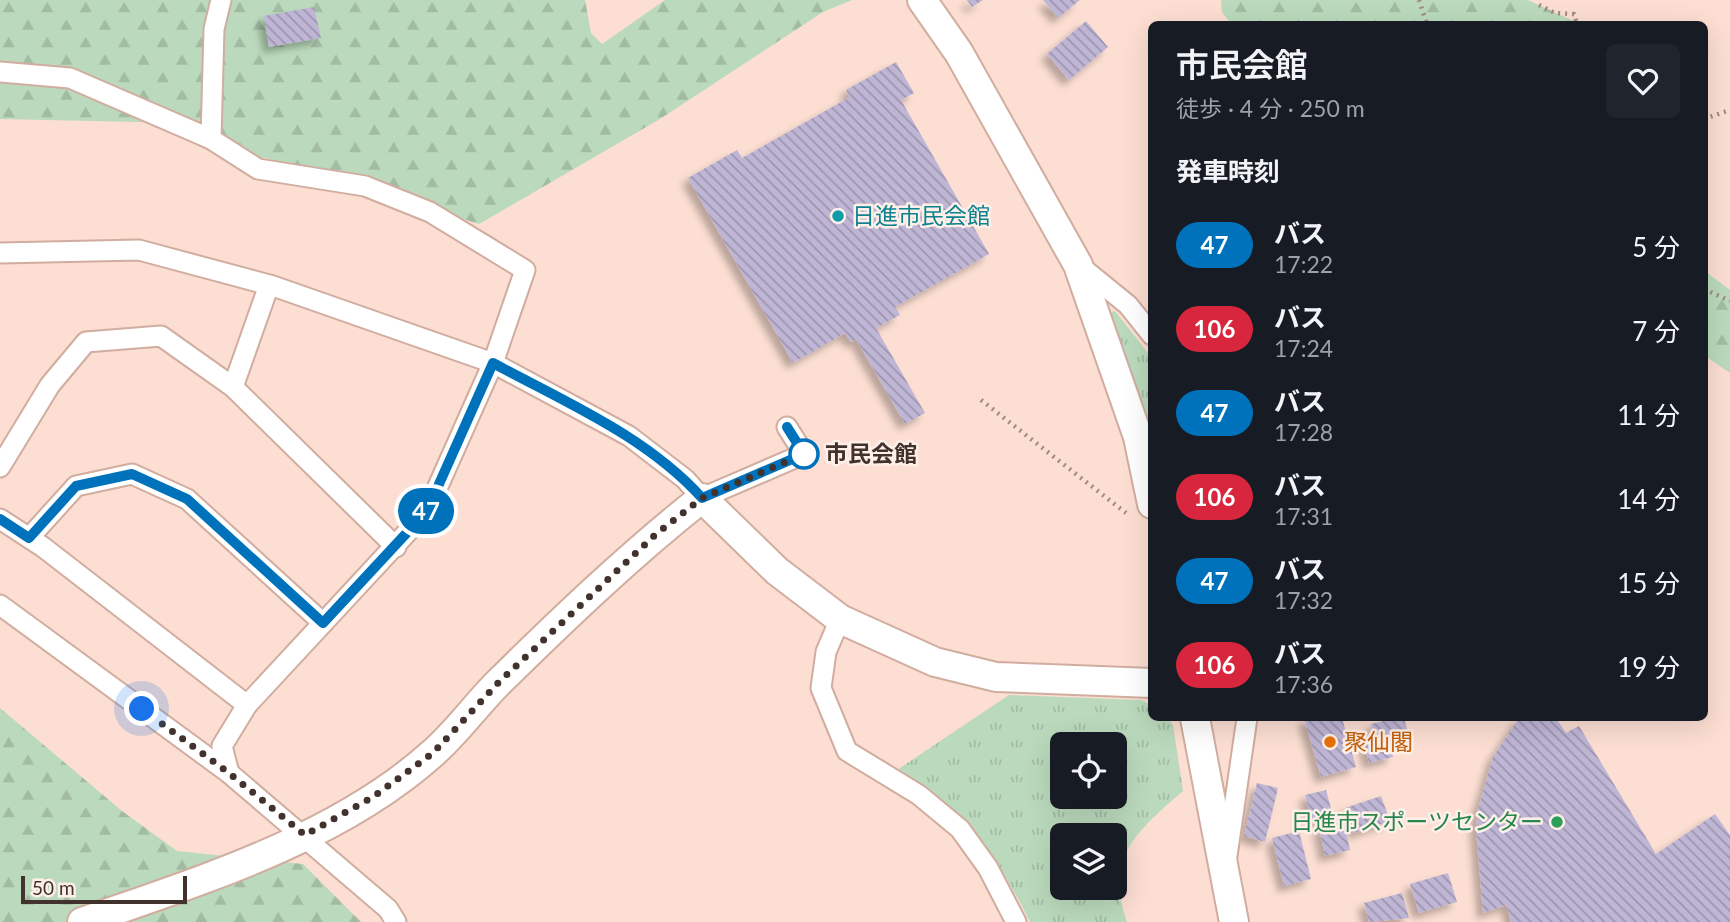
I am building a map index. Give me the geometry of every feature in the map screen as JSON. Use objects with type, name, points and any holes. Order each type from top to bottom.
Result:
[{"type":"street","points":[[211,139],[214,29],[222,0]]},
{"type":"street","points":[[922,0],[959,52],[1078,265],[1138,437],[1139,508]]},
{"type":"street","points":[[0,72],[70,78],[211,139],[258,169],[365,186],[430,212],[524,270],[493,363],[427,511],[247,705],[222,746],[229,773]]},
{"type":"street","points":[[0,253],[139,250],[269,285],[493,363],[629,436],[685,480],[777,571],[840,619],[935,662],[996,677],[1148,683]]},
{"type":"street","points":[[1078,265],[1128,306],[1148,330]]},
{"type":"street","points":[[233,387],[269,285]]},
{"type":"street","points":[[0,467],[50,385],[86,342],[161,336],[233,387],[396,547]]},
{"type":"street","points":[[82,922],[196,883],[305,835],[373,797],[433,753],[498,683],[655,535],[702,498],[804,454],[787,427]]},
{"type":"street","points":[[29,538],[76,486],[132,474],[187,499],[323,623]]},
{"type":"street","points":[[0,519],[29,538],[247,705]]},
{"type":"street","points":[[0,605],[229,773],[305,835],[388,909],[396,922]]},
{"type":"street","points":[[840,619],[826,652],[821,688],[846,751],[919,795],[960,830],[988,868],[1016,922]]},
{"type":"street","points":[[1196,721],[1234,922]]},
{"type":"street","points":[[1225,874],[1247,721]]},
{"type":"path","points":[[1419,0],[1426,21]]},
{"type":"path","points":[[1539,5],[1555,13],[1574,14],[1576,21]]},
{"type":"path","points":[[1708,118],[1730,110]]},
{"type":"path","points":[[1708,291],[1730,301]]},
{"type":"path","points":[[981,400],[1139,508]]},
{"type":"green space","points":[[0,0],[585,0],[591,33],[602,44],[665,0],[852,0],[823,12],[660,119],[479,224],[266,158],[202,148],[185,123],[0,119]]},
{"type":"green space","points":[[1221,0],[1528,0],[1574,21],[1229,21],[1222,12]]},
{"type":"green space","points":[[1708,273],[1730,290],[1730,373],[1708,358]]},
{"type":"green space","points":[[1115,311],[1148,353],[1148,422],[1105,314]]},
{"type":"green space","points":[[1009,695],[1141,700],[1148,704],[1148,721],[1170,721],[1173,725],[1183,791],[1142,829],[1127,850],[1127,823],[1050,823],[1050,900],[1121,900],[1127,922],[1030,922],[991,854],[976,834],[940,799],[897,770]]},
{"type":"green space","points":[[0,708],[122,811],[177,851],[303,864],[361,922],[0,922]]},
{"type":"building","points":[[967,0],[983,0],[972,7]]},
{"type":"building","points":[[1043,0],[1080,0],[1058,18]]},
{"type":"building","points":[[314,7],[321,38],[269,47],[264,16]]},
{"type":"building","points":[[1086,21],[1108,47],[1069,80],[1047,54]]},
{"type":"building","name":"日進市民会館","points":[[896,62],[914,93],[901,100],[989,254],[895,307],[900,315],[876,328],[925,413],[905,424],[856,339],[851,342],[845,333],[793,363],[688,178],[737,150],[742,158],[850,97],[846,90]]},
{"type":"building","name":"聚仙閣","points":[[1305,721],[1343,721],[1356,767],[1321,777]]},
{"type":"building","points":[[1405,721],[1410,739],[1390,744],[1393,757],[1369,763],[1364,744],[1376,741],[1371,724]]},
{"type":"building","name":"日進市スポーツセンター","points":[[1517,721],[1558,721],[1566,733],[1579,726],[1656,854],[1715,814],[1730,835],[1730,922],[1511,922],[1507,905],[1483,913],[1476,829],[1478,809],[1493,757]]},
{"type":"building","points":[[1257,783],[1278,788],[1265,842],[1244,836]]},
{"type":"building","points":[[1326,790],[1333,816],[1312,821],[1305,795]]},
{"type":"building","points":[[1381,796],[1390,821],[1354,833],[1345,808]]},
{"type":"building","points":[[1344,822],[1350,850],[1325,856],[1319,827]]},
{"type":"building","points":[[1299,831],[1311,879],[1284,886],[1272,838]]},
{"type":"building","points":[[1448,873],[1457,902],[1419,913],[1410,884]]},
{"type":"building","points":[[1402,893],[1409,918],[1369,922],[1364,903]]},
{"type":"bus line","name":"47","points":[[0,519],[29,538],[76,486],[132,474],[187,499],[323,623],[427,511],[493,363],[629,436],[685,480],[702,498],[804,454],[787,427]]},
{"type":"place","name":"日進市民会館","points":[[838,216]]},
{"type":"place","name":"市民会館","points":[[804,454]]},
{"type":"place","name":"聚仙閣","points":[[1330,742]]},
{"type":"place","name":"日進市スポーツセンター","points":[[1557,822]]},
{"type":"route","points":[[142,709],[229,773],[305,835],[373,797],[433,753],[498,683],[655,535],[702,498],[804,454]]}]
